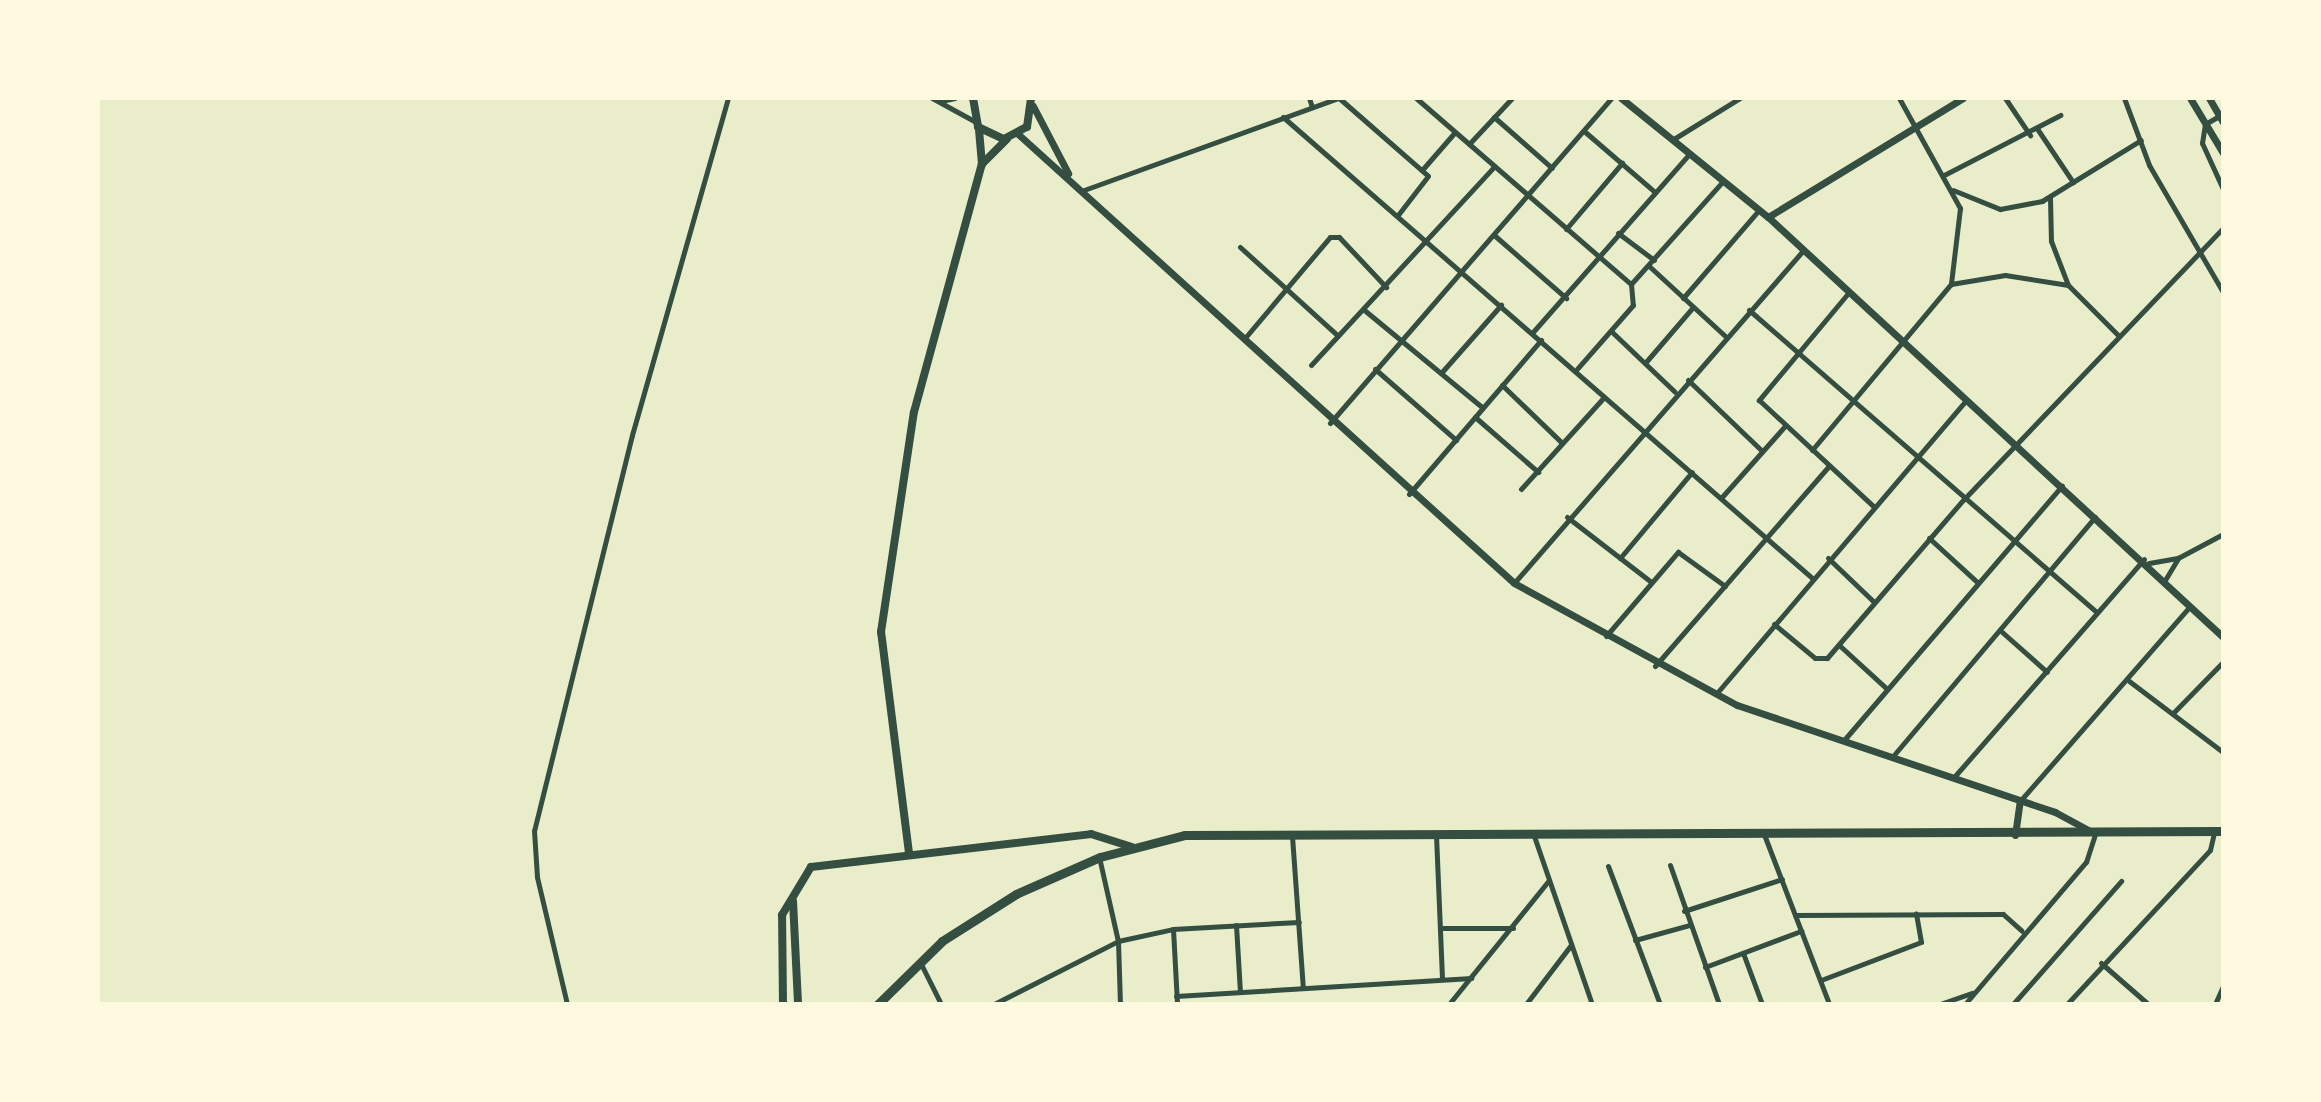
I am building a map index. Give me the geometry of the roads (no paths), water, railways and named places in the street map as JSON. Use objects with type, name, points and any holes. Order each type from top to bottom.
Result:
[{"type":"main road","points":[[909,853],[881,632],[914,412],[982,164],[973,98]]},
{"type":"main road","points":[[982,164],[1008,139],[1018,134],[1032,102]]},
{"type":"main road","points":[[977,125],[1008,139]]},
{"type":"main road","points":[[878,1004],[919,961],[1016,894],[1099,857],[1132,847],[1215,832],[1292,836],[1765,837],[2218,832]]},
{"type":"main road","points":[[783,1004],[781,919],[804,875],[819,864],[1091,834],[1132,847]]},
{"type":"main road","points":[[793,901],[798,1004]]},
{"type":"street","points":[[567,1004],[537,877],[534,831],[632,435],[728,98]]},
{"type":"street","points":[[932,98],[977,125]]},
{"type":"street","points":[[941,101],[955,98]]},
{"type":"street","points":[[1309,98],[1312,107]]},
{"type":"street","points":[[1084,190],[1338,98],[1422,170],[1427,181],[1398,215]]},
{"type":"street","points":[[1416,98],[1527,197],[1601,254],[1631,284],[1636,299],[1577,369]]},
{"type":"street","points":[[1469,144],[1512,98]]},
{"type":"street","points":[[1330,423],[1612,98]]},
{"type":"street","points":[[1621,98],[1768,217],[2146,561],[2189,607],[2223,637]]},
{"type":"street","points":[[1672,140],[1739,98]]},
{"type":"street","points":[[1812,450],[1951,284],[1961,217],[1953,190],[1899,98]]},
{"type":"street","points":[[1768,217],[1963,98]]},
{"type":"street","points":[[2005,98],[2030,135]]},
{"type":"street","points":[[2124,98],[2141,140],[2197,249],[2223,292]]},
{"type":"street","points":[[2190,98],[2223,153]]},
{"type":"street","points":[[2205,124],[2222,118],[2209,98]]},
{"type":"street","points":[[1032,102],[1069,175]]},
{"type":"street","points":[[1944,175],[2030,135],[2060,115]]},
{"type":"street","points":[[1283,117],[1577,369],[1604,397],[1812,578]]},
{"type":"street","points":[[1494,117],[1552,168]]},
{"type":"street","points":[[2205,124],[2204,152],[2223,189]]},
{"type":"street","points":[[2038,130],[2073,182]]},
{"type":"street","points":[[1584,131],[1655,192]]},
{"type":"street","points":[[1422,170],[1455,132]]},
{"type":"street","points":[[1018,134],[1069,175],[1330,423],[1514,583],[1655,666],[1715,696],[1954,777],[2020,801],[2095,834],[2086,862],[2022,931],[1965,1004]]},
{"type":"street","points":[[1953,190],[2000,209],[2050,198],[2141,140]]},
{"type":"street","points":[[1532,333],[1566,298],[1618,233],[1689,154]]},
{"type":"street","points":[[1566,229],[1622,163]]},
{"type":"street","points":[[1311,365],[1429,243],[1494,167]]},
{"type":"street","points":[[1631,284],[1723,181]]},
{"type":"street","points":[[2050,198],[2051,241],[2068,285],[2119,336]]},
{"type":"street","points":[[1683,298],[1759,210]]},
{"type":"street","points":[[1774,624],[1824,660],[1964,499],[2019,444],[2197,249],[2223,228]]},
{"type":"street","points":[[1618,233],[1725,336]]},
{"type":"street","points":[[1494,235],[1566,298]]},
{"type":"street","points":[[1244,340],[1333,236],[1386,287]]},
{"type":"street","points":[[1240,247],[1338,336]]},
{"type":"street","points":[[1514,583],[1643,428],[1803,250]]},
{"type":"street","points":[[1951,284],[2005,275],[2068,285]]},
{"type":"street","points":[[1850,291],[1759,400],[1873,506]]},
{"type":"street","points":[[1441,373],[1501,305]]},
{"type":"street","points":[[1645,363],[1693,307]]},
{"type":"street","points":[[1363,309],[1482,407]]},
{"type":"street","points":[[1749,310],[1915,458],[2097,612]]},
{"type":"street","points":[[1611,331],[1675,392]]},
{"type":"street","points":[[1409,494],[1541,340]]},
{"type":"street","points":[[1375,369],[1456,440]]},
{"type":"street","points":[[1688,380],[1762,451]]},
{"type":"street","points":[[1502,385],[1562,443]]},
{"type":"street","points":[[1521,489],[1604,397]]},
{"type":"street","points":[[1715,696],[1828,558],[1967,399]]},
{"type":"street","points":[[1475,417],[1538,472]]},
{"type":"street","points":[[1721,498],[1785,426]]},
{"type":"street","points":[[1655,666],[1829,466]]},
{"type":"street","points":[[1620,558],[1692,472]]},
{"type":"street","points":[[1844,740],[2062,486]]},
{"type":"street","points":[[1567,517],[1651,582]]},
{"type":"street","points":[[1893,756],[2002,632],[2095,517]]},
{"type":"street","points":[[1954,777],[2097,612],[2146,561],[2178,558],[2223,534]]},
{"type":"street","points":[[1929,538],[1977,582]]},
{"type":"street","points":[[1605,637],[1681,551],[1725,586]]},
{"type":"street","points":[[1828,558],[1874,602]]},
{"type":"street","points":[[2165,580],[2178,558]]},
{"type":"street","points":[[2015,835],[2020,801],[2129,681],[2189,607]]},
{"type":"street","points":[[2002,632],[2047,672]]},
{"type":"street","points":[[1839,645],[1887,689]]},
{"type":"street","points":[[2173,713],[2223,662]]},
{"type":"street","points":[[2129,681],[2223,752]]},
{"type":"street","points":[[2067,1004],[2101,963],[2210,850],[2218,832]]},
{"type":"street","points":[[1436,835],[1442,979]]},
{"type":"street","points":[[1292,836],[1303,988]]},
{"type":"street","points":[[1534,836],[1592,1004]]},
{"type":"street","points":[[1765,837],[1829,1004]]},
{"type":"street","points":[[1099,857],[1118,941],[1118,1003]]},
{"type":"street","points":[[1670,865],[1719,1004]]},
{"type":"street","points":[[1608,866],[1660,1004]]},
{"type":"street","points":[[1684,911],[1782,879]]},
{"type":"street","points":[[1449,1004],[1549,880]]},
{"type":"street","points":[[2013,1004],[2121,881]]},
{"type":"street","points":[[1821,980],[1921,942],[1916,913]]},
{"type":"street","points":[[1795,915],[2003,914],[2022,931]]},
{"type":"street","points":[[994,1004],[1118,941],[1173,929],[1299,922]]},
{"type":"street","points":[[1236,925],[1240,992]]},
{"type":"street","points":[[1635,940],[1690,925]]},
{"type":"street","points":[[1440,928],[1513,928]]},
{"type":"street","points":[[1173,929],[1177,1004]]},
{"type":"street","points":[[1705,967],[1801,931]]},
{"type":"street","points":[[1525,1004],[1571,944]]},
{"type":"street","points":[[1743,953],[1762,1004]]},
{"type":"street","points":[[919,961],[941,1004]]},
{"type":"street","points":[[2101,963],[2148,1004]]},
{"type":"street","points":[[1176,996],[1471,978]]},
{"type":"street","points":[[2215,1004],[2223,986]]},
{"type":"street","points":[[1940,1004],[1973,992]]}]
